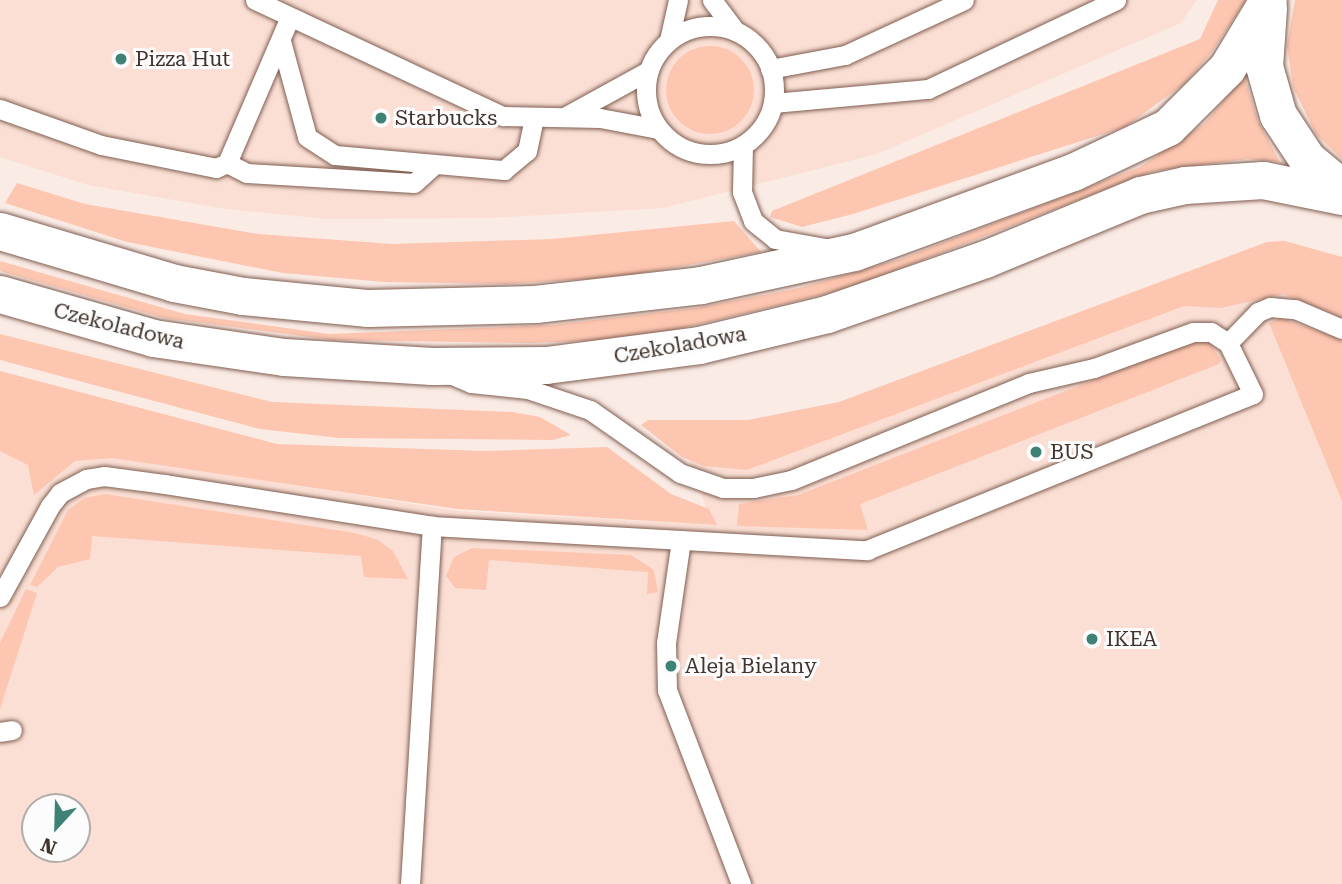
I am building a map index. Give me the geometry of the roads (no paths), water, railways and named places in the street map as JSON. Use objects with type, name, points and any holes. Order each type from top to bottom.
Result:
[{"type":"street","points":[[1269,0],[1264,66],[1278,116],[1307,159],[1342,188]]},
{"type":"street","points":[[0,232],[174,283],[243,296],[369,308],[534,304],[643,294],[803,266],[854,252],[1073,172],[1168,127],[1227,68],[1269,0]]},
{"type":"street","name":"Czekoladowa","points":[[0,294],[153,338],[198,346],[296,358],[432,366],[546,365],[699,345],[893,293],[1140,195],[1185,185],[1263,180],[1342,196]]},
{"type":"lane","points":[[255,0],[479,107],[534,119],[566,116],[635,121],[658,129],[672,142],[707,154],[743,145],[757,134],[773,103],[770,69],[750,40],[736,31],[712,0]]},
{"type":"lane","points":[[566,116],[648,71],[669,40],[678,0]]},
{"type":"lane","points":[[770,69],[845,55],[964,0]]},
{"type":"lane","points":[[773,103],[928,89],[1116,0]]},
{"type":"lane","points":[[0,109],[101,145],[216,168],[227,163],[290,17]]},
{"type":"lane","points":[[669,40],[695,28],[736,31]]},
{"type":"lane","points":[[281,41],[302,125],[313,145],[335,155],[504,170],[513,166],[527,151],[534,119]]},
{"type":"lane","points":[[648,71],[646,101],[658,129]]},
{"type":"lane","points":[[743,145],[742,192],[746,208],[763,232],[790,243],[854,252]]},
{"type":"lane","points":[[227,163],[247,173],[414,183],[435,164]]},
{"type":"lane","points":[[1228,342],[1258,312],[1270,307],[1295,309],[1342,329]]},
{"type":"lane","points":[[0,597],[50,506],[60,493],[86,479],[141,481],[432,526],[867,550],[1253,394],[1228,342],[1211,332],[1193,332],[1094,368],[1029,383],[791,480],[754,488],[723,488],[680,472],[625,431],[579,406],[528,389],[471,383],[432,366]]},
{"type":"lane","points":[[410,884],[432,526]]},
{"type":"lane","points":[[681,540],[666,643],[667,690],[741,884]]},
{"type":"place","name":"Pizza Hut","points":[[121,59]]},
{"type":"place","name":"Starbucks","points":[[381,118]]},
{"type":"place","name":"BUS","points":[[1036,452]]},
{"type":"place","name":"IKEA","points":[[1092,639]]},
{"type":"place","name":"Aleja Bielany","points":[[671,666]]}]
